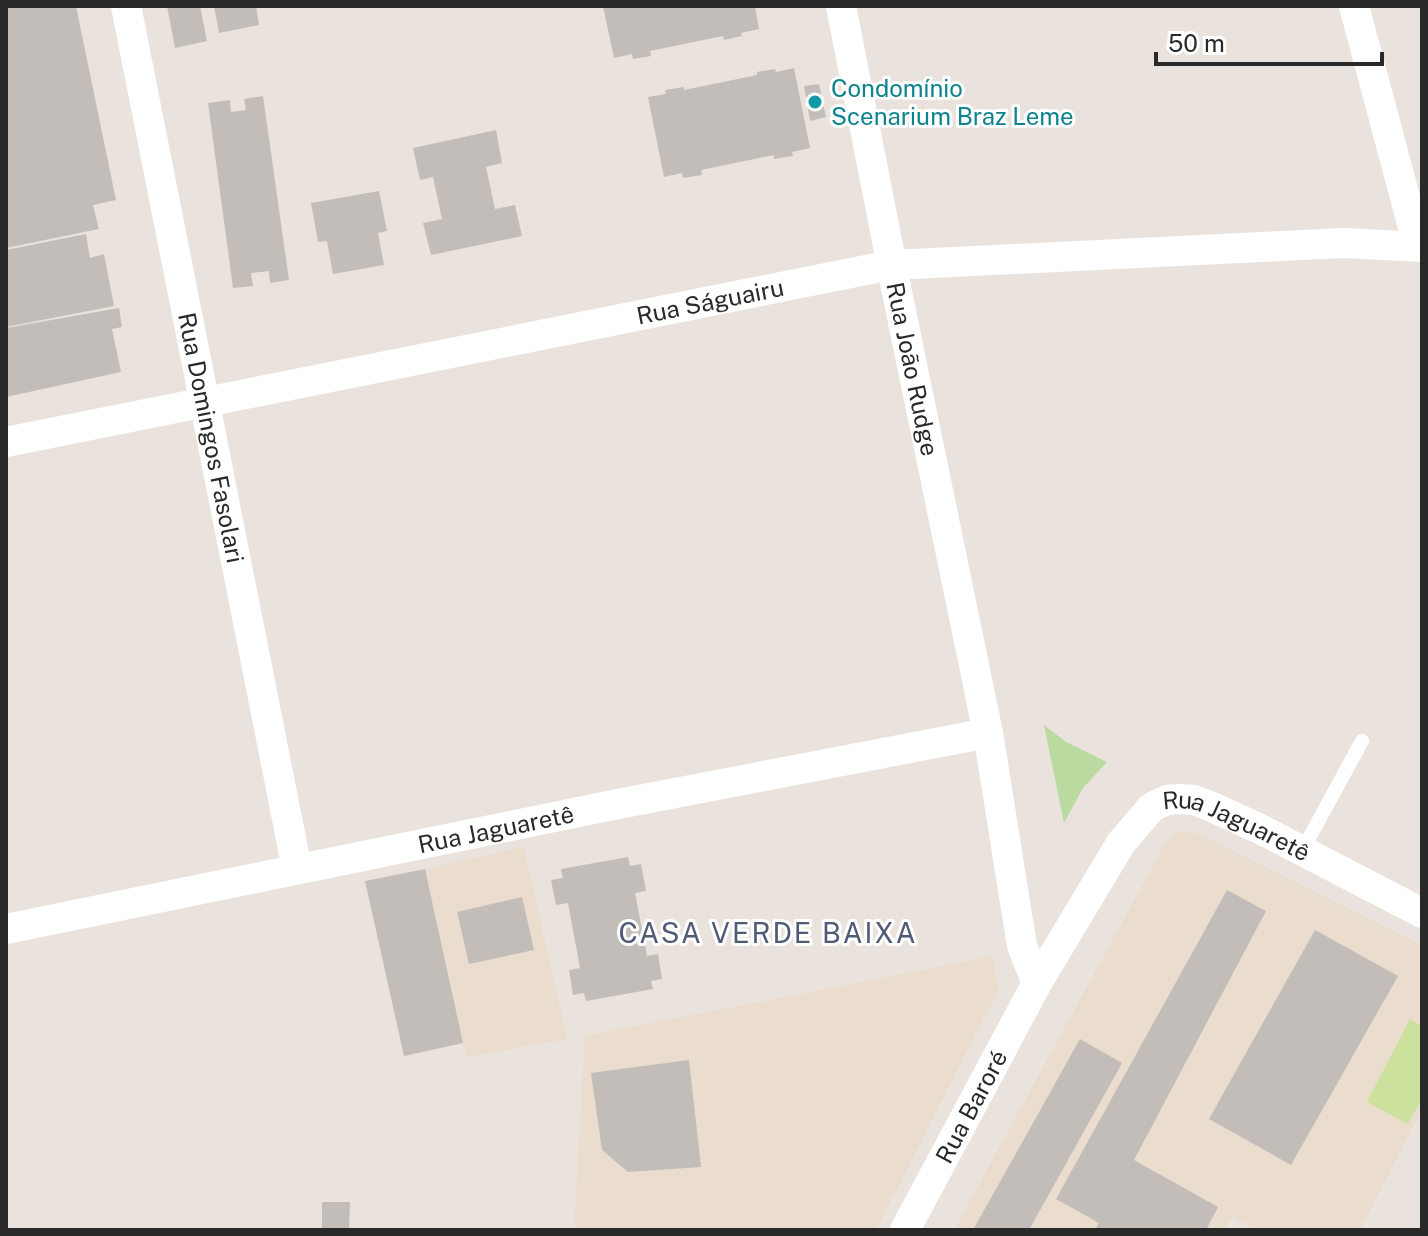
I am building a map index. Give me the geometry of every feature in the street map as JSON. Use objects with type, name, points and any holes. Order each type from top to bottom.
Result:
[{"type":"street","name":"Rua Domingos Fasolari","points":[[126,6],[297,869]]},
{"type":"street","name":"Rua João Rudge","points":[[841,6],[988,733],[1022,946],[1037,983]]},
{"type":"street","points":[[1354,6],[1420,247]]},
{"type":"street","name":"Rua Ságuairu","points":[[6,442],[891,265],[1344,243],[1420,247]]},
{"type":"street","name":"Rua Jaguaretê","points":[[6,929],[988,733]]},
{"type":"street","name":"Rua Jaguaretê","points":[[1037,983],[1121,843],[1152,807],[1167,800],[1194,800],[1260,829],[1422,913]]},
{"type":"street","name":"Rua Baroré","points":[[905,1230],[1037,983]]},
{"type":"lane","points":[[1302,851],[1362,741]]},
{"type":"shaded area","points":[[1179,832],[1197,833],[1422,945],[1422,1109],[1360,1230],[1257,1230],[1232,1217],[1224,1230],[954,1230],[1166,842]]},
{"type":"shaded area","points":[[524,847],[567,1039],[466,1057],[425,869]]},
{"type":"shaded area","points":[[993,956],[998,991],[876,1230],[574,1230],[585,1036]]},
{"type":"green space","points":[[1044,725],[1066,742],[1107,762],[1083,788],[1064,823]]},
{"type":"green space","points":[[1410,1019],[1422,1026],[1422,1098],[1408,1124],[1367,1102]]},
{"type":"building","points":[[6,6],[76,6],[116,200],[93,205],[99,229],[6,248]]},
{"type":"building","points":[[167,6],[200,6],[207,41],[175,48]]},
{"type":"building","points":[[214,6],[256,6],[259,25],[219,33]]},
{"type":"building","points":[[603,6],[755,6],[759,29],[724,40],[723,36],[650,51],[651,56],[633,59],[632,54],[614,58]]},
{"type":"building","points":[[794,68],[810,148],[792,152],[793,156],[774,159],[774,155],[701,170],[702,175],[683,178],[682,173],[664,177],[648,97],[666,94],[665,90],[684,87],[684,90],[757,75],[757,72]]},
{"type":"building","name":"Condomínio Scenarium Braz Leme","points":[[819,84],[826,117],[810,121],[804,86]]},
{"type":"building","points":[[263,96],[289,280],[270,283],[269,271],[251,273],[253,286],[233,288],[208,103],[230,100],[231,112],[246,110],[244,99]]},
{"type":"building","points":[[496,130],[502,163],[486,167],[495,209],[515,205],[522,236],[431,255],[423,223],[442,219],[433,177],[420,180],[413,148]]},
{"type":"building","points":[[379,191],[387,231],[378,233],[384,265],[333,274],[327,241],[318,242],[311,203]]},
{"type":"building","points":[[86,234],[90,258],[104,254],[114,306],[6,327],[6,250]]},
{"type":"building","points":[[119,308],[122,327],[112,329],[121,372],[6,397],[6,328]]},
{"type":"building","points":[[628,857],[630,866],[641,864],[646,891],[635,893],[647,956],[658,954],[662,979],[651,981],[653,989],[586,1001],[584,993],[573,995],[569,970],[580,968],[568,903],[556,905],[551,880],[563,878],[561,869]]},
{"type":"building","points":[[425,869],[463,1043],[404,1056],[365,881]]},
{"type":"building","points":[[1227,890],[1266,911],[1134,1160],[1218,1207],[1206,1230],[1095,1230],[1099,1223],[1056,1199]]},
{"type":"building","points":[[522,897],[534,950],[469,964],[457,912]]},
{"type":"building","points":[[1315,930],[1398,976],[1291,1165],[1209,1119]]},
{"type":"building","points":[[1080,1039],[1122,1063],[1029,1230],[973,1230]]},
{"type":"building","points":[[689,1060],[701,1167],[628,1172],[602,1150],[591,1073]]},
{"type":"building","points":[[322,1202],[350,1202],[349,1230],[322,1230]]},
{"type":"place","name":"Condomínio Scenarium Braz Leme","points":[[815,102]]},
{"type":"district","name":"CASA VERDE BAIXA","points":[[768,932]]}]
